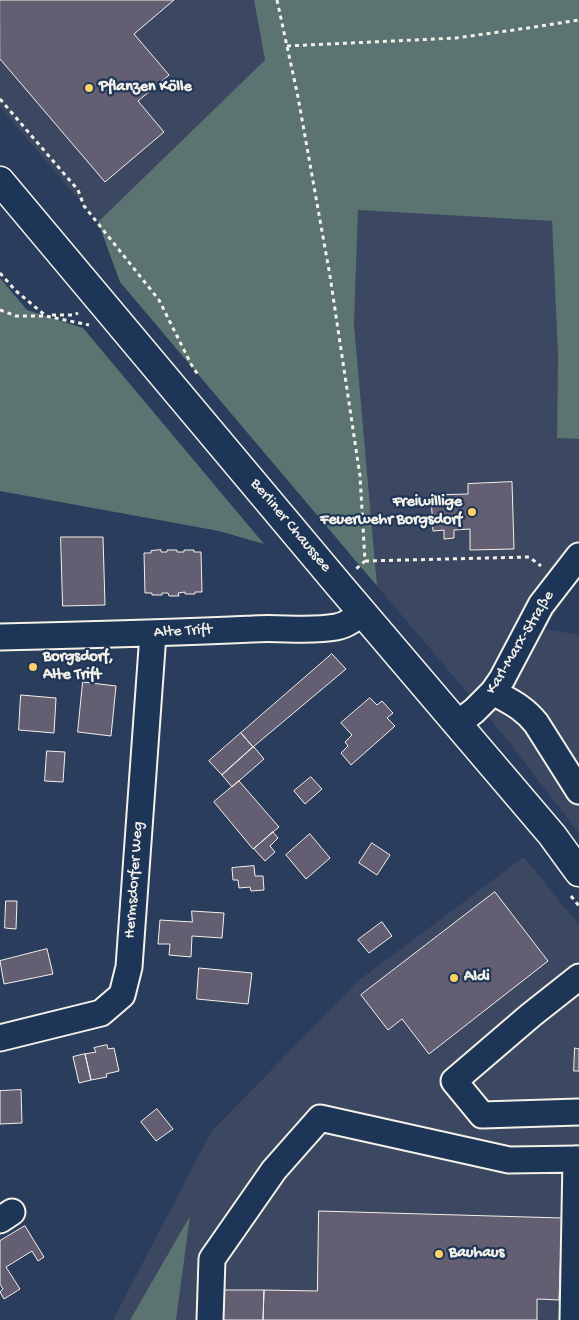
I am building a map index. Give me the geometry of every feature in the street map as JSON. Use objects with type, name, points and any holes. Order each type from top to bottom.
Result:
[{"type":"main road","name":"Berliner Chaussee","points":[[0,181],[552,835],[579,872]]},
{"type":"street","name":"Karl-Marx-Straße","points":[[457,724],[474,711],[493,692],[502,679],[541,605],[577,559]]},
{"type":"street","name":"Alte Trift","points":[[0,637],[153,634],[264,628],[328,628],[347,624],[362,612]]},
{"type":"street","name":"Hermsdorfer Weg","points":[[0,1038],[101,1013],[122,995],[129,967],[153,634]]},
{"type":"street","points":[[493,692],[529,714],[579,791]]},
{"type":"street","points":[[579,977],[531,1015],[454,1082],[482,1115],[579,1112]]},
{"type":"street","points":[[210,1320],[212,1259],[274,1170],[320,1118],[509,1160],[578,1159],[573,1320]]},
{"type":"path","points":[[277,0],[300,106],[332,286],[360,476],[365,561]]},
{"type":"path","points":[[287,46],[456,38],[579,20]]},
{"type":"path","points":[[0,99],[78,190],[84,206],[159,300],[201,380]]},
{"type":"path","points":[[0,310],[16,316],[74,315],[101,301]]},
{"type":"path","points":[[354,571],[365,561],[529,557],[559,581]]},
{"type":"shaded area","points":[[0,0],[254,0],[265,60],[98,222],[0,107]]},
{"type":"shaded area","points":[[358,209],[552,221],[558,356],[557,438],[579,439],[579,577],[545,629],[579,635],[579,833],[505,737],[377,586],[354,324]]},
{"type":"shaded area","points":[[524,857],[579,925],[579,1320],[113,1320],[211,1132],[358,981]]},
{"type":"green space","points":[[254,0],[579,0],[579,439],[557,438],[558,356],[552,221],[358,210],[354,324],[377,586],[120,282],[98,222],[265,60]]},
{"type":"green space","points":[[0,278],[27,310],[83,328],[264,544],[219,531],[0,491]]},
{"type":"green space","points":[[190,1216],[176,1320],[130,1320]]},
{"type":"building","name":"Pflanzen Kölle","points":[[0,0],[174,0],[134,34],[169,75],[138,101],[164,132],[105,182],[0,59]]},
{"type":"building","name":"Freiwillige Feuerwehr Borgsdorf","points":[[512,482],[514,549],[470,550],[470,529],[454,530],[454,538],[444,539],[444,530],[433,531],[431,495],[468,494],[468,484]]},
{"type":"building","points":[[61,537],[103,537],[105,605],[63,606]]},
{"type":"building","points":[[161,550],[161,552],[167,552],[167,550],[184,552],[184,550],[194,550],[194,552],[201,552],[202,592],[195,592],[195,594],[178,593],[179,596],[169,596],[168,593],[152,595],[152,593],[145,593],[144,553]]},
{"type":"building","points":[[332,654],[346,669],[253,747],[241,733]]},
{"type":"building","points":[[83,682],[116,686],[111,736],[78,732]]},
{"type":"building","points":[[21,695],[56,698],[54,733],[19,730]]},
{"type":"building","points":[[370,698],[377,705],[382,701],[393,713],[387,718],[395,726],[351,765],[341,753],[348,746],[345,742],[352,735],[341,723]]},
{"type":"building","points":[[241,733],[253,747],[222,775],[209,761]]},
{"type":"building","points":[[253,747],[264,759],[232,787],[222,775]]},
{"type":"building","points":[[47,751],[65,752],[63,782],[45,781]]},
{"type":"building","points":[[311,777],[322,789],[305,804],[294,791]]},
{"type":"building","points":[[239,781],[279,827],[253,849],[214,802]]},
{"type":"building","points":[[273,832],[278,838],[270,846],[275,852],[265,861],[254,849]]},
{"type":"building","points":[[310,834],[330,858],[306,879],[286,855]]},
{"type":"building","points":[[372,843],[390,855],[377,875],[359,863]]},
{"type":"building","points":[[254,866],[255,876],[263,876],[264,890],[251,891],[250,887],[239,888],[238,880],[233,880],[232,868]]},
{"type":"building","name":"Aldi","points":[[495,892],[548,961],[429,1054],[402,1019],[388,1030],[361,995]]},
{"type":"building","points":[[6,901],[17,901],[16,929],[5,928]]},
{"type":"building","points":[[192,911],[224,913],[222,938],[192,936],[191,957],[169,955],[170,944],[158,944],[160,920],[192,922]]},
{"type":"building","points":[[382,922],[392,936],[369,953],[358,940]]},
{"type":"building","points":[[47,949],[53,974],[4,984],[0,961]]},
{"type":"building","points":[[199,968],[252,973],[248,1004],[197,999]]},
{"type":"building","points":[[107,1045],[108,1049],[114,1048],[119,1071],[106,1074],[107,1077],[91,1080],[85,1054],[96,1052],[94,1048]]},
{"type":"building","points":[[575,1048],[579,1049],[579,1071],[574,1071]]},
{"type":"building","points":[[85,1054],[91,1080],[79,1083],[73,1057]]},
{"type":"building","points":[[21,1090],[22,1123],[0,1124],[0,1091]]},
{"type":"building","points":[[157,1109],[173,1129],[156,1141],[141,1122]]},
{"type":"building","name":"Bauhaus","points":[[319,1211],[562,1218],[559,1300],[537,1299],[537,1320],[263,1320],[264,1290],[317,1291]]},
{"type":"building","points":[[25,1226],[44,1257],[38,1261],[32,1251],[6,1267],[20,1289],[4,1299],[0,1292],[3,1289],[0,1284],[0,1241]]},
{"type":"building","points":[[221,1290],[264,1290],[263,1320],[220,1320]]},
{"type":"place","name":"Pflanzen Kölle","points":[[89,88]]},
{"type":"place","name":"Freiwillige Feuerwehr Borgsdorf","points":[[472,512]]},
{"type":"place","name":"Borgsdorf, Alte Trift","points":[[33,667]]},
{"type":"place","name":"Aldi","points":[[454,978]]},
{"type":"place","name":"Bauhaus","points":[[439,1254]]}]
